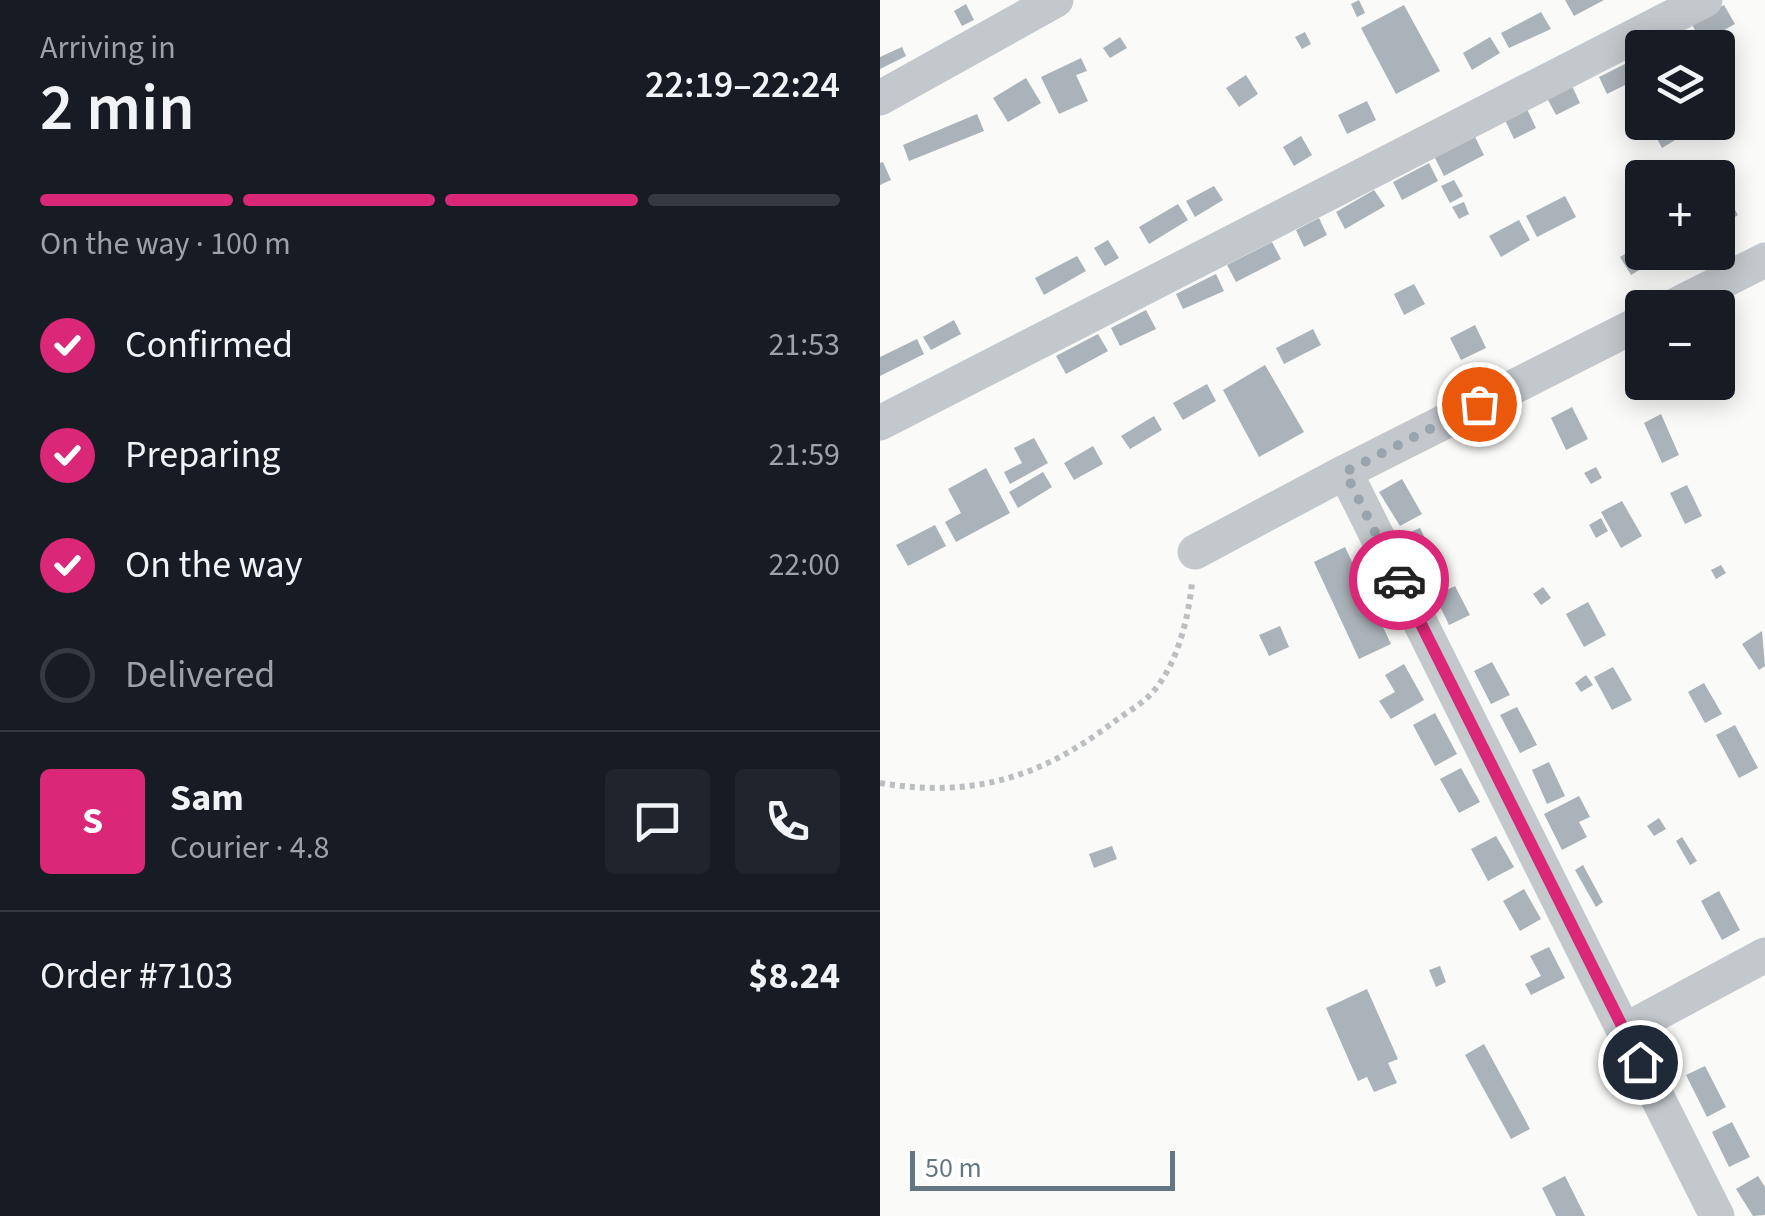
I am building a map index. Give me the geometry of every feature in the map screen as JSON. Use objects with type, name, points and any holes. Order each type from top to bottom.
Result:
[{"type":"street","points":[[880,98],[1056,0]]},
{"type":"street","points":[[880,424],[1705,0]]},
{"type":"street","points":[[1706,290],[1765,260]]},
{"type":"street","points":[[1195,552],[1625,331]]},
{"type":"street","points":[[1345,472],[1717,1216]]},
{"type":"street","points":[[1624,1032],[1765,955]]},
{"type":"path","points":[[880,783],[951,790],[1002,782],[1054,762],[1101,732],[1150,696],[1169,666],[1186,623],[1195,552]]},
{"type":"building","points":[[1359,0],[1365,13],[1357,17],[1351,4]]},
{"type":"building","points":[[1565,0],[1604,0],[1574,16]]},
{"type":"building","points":[[966,4],[974,20],[962,26],[954,11]]},
{"type":"building","points":[[1404,5],[1440,71],[1396,94],[1361,28]]},
{"type":"building","points":[[1724,5],[1735,24],[1724,30],[1695,30],[1691,23]]},
{"type":"building","points":[[1541,12],[1551,29],[1509,48],[1501,33]]},
{"type":"building","points":[[1305,32],[1311,44],[1302,49],[1295,37]]},
{"type":"building","points":[[1120,37],[1127,48],[1110,58],[1103,48]]},
{"type":"building","points":[[1490,37],[1500,53],[1472,70],[1463,53]]},
{"type":"building","points":[[902,47],[906,56],[880,69],[880,57]]},
{"type":"building","points":[[1081,58],[1087,71],[1076,75],[1088,101],[1059,114],[1041,77]]},
{"type":"building","points":[[1625,64],[1625,85],[1607,94],[1599,77]]},
{"type":"building","points":[[1246,75],[1258,94],[1239,107],[1226,88]]},
{"type":"building","points":[[1026,78],[1041,103],[1008,122],[993,98]]},
{"type":"building","points":[[1572,86],[1580,103],[1556,115],[1547,98]]},
{"type":"building","points":[[1367,101],[1376,120],[1347,134],[1338,115]]},
{"type":"building","points":[[1527,109],[1536,128],[1514,139],[1505,120]]},
{"type":"building","points":[[977,114],[984,131],[909,161],[903,145]]},
{"type":"building","points":[[1474,135],[1484,155],[1444,176],[1434,156]]},
{"type":"building","points":[[1301,136],[1312,155],[1294,166],[1283,147]]},
{"type":"building","points":[[1658,140],[1675,140],[1662,148]]},
{"type":"building","points":[[883,162],[891,180],[880,185],[880,163]]},
{"type":"building","points":[[1429,163],[1438,181],[1402,200],[1393,182]]},
{"type":"building","points":[[1454,180],[1463,196],[1450,203],[1441,186]]},
{"type":"building","points":[[1214,186],[1223,200],[1195,217],[1186,201]]},
{"type":"building","points":[[1374,190],[1385,206],[1345,229],[1336,212]]},
{"type":"building","points":[[1565,196],[1576,217],[1537,237],[1526,216]]},
{"type":"building","points":[[1464,202],[1469,214],[1459,219],[1452,207]]},
{"type":"building","points":[[1178,204],[1188,220],[1149,244],[1139,227]]},
{"type":"building","points":[[1319,218],[1327,235],[1304,247],[1296,230]]},
{"type":"building","points":[[1519,220],[1530,240],[1501,257],[1489,236]]},
{"type":"building","points":[[1108,240],[1119,258],[1105,266],[1094,248]]},
{"type":"building","points":[[1272,242],[1281,259],[1236,282],[1227,265]]},
{"type":"building","points":[[1077,256],[1086,271],[1044,295],[1035,278]]},
{"type":"building","points":[[1216,274],[1224,291],[1183,309],[1176,294]]},
{"type":"building","points":[[1414,284],[1425,304],[1404,315],[1394,294]]},
{"type":"building","points":[[1146,310],[1156,329],[1120,346],[1111,328]]},
{"type":"building","points":[[954,320],[961,334],[931,350],[923,337]]},
{"type":"building","points":[[1475,325],[1486,348],[1461,360],[1450,338]]},
{"type":"building","points":[[1313,329],[1321,345],[1284,364],[1276,348]]},
{"type":"building","points":[[1098,334],[1108,351],[1066,374],[1056,356]]},
{"type":"building","points":[[917,339],[924,354],[880,376],[880,357]]},
{"type":"building","points":[[1265,365],[1304,432],[1259,457],[1223,390]]},
{"type":"building","points":[[1207,384],[1216,401],[1183,420],[1173,403]]},
{"type":"building","points":[[1572,407],[1588,439],[1566,450],[1551,418]]},
{"type":"building","points":[[1661,414],[1679,455],[1662,463],[1644,423]]},
{"type":"building","points":[[1154,416],[1162,430],[1130,449],[1121,436]]},
{"type":"building","points":[[1034,438],[1048,463],[1010,484],[1004,472],[1022,463],[1014,448]]},
{"type":"building","points":[[1093,446],[1103,464],[1074,480],[1064,463]]},
{"type":"building","points":[[1596,467],[1602,478],[1591,484],[1584,473]]},
{"type":"building","points":[[986,468],[1010,513],[956,542],[945,522],[961,513],[948,489]]},
{"type":"building","points":[[1043,472],[1052,487],[1018,508],[1009,492]]},
{"type":"building","points":[[1402,479],[1422,514],[1400,526],[1379,492]]},
{"type":"building","points":[[1687,485],[1702,516],[1685,524],[1670,493]]},
{"type":"building","points":[[1622,501],[1642,536],[1621,548],[1601,512]]},
{"type":"building","points":[[1601,518],[1608,531],[1596,538],[1589,525]]},
{"type":"building","points":[[935,525],[946,546],[908,566],[896,545]]},
{"type":"building","points":[[1420,528],[1440,570],[1424,578],[1404,535]]},
{"type":"building","points":[[1345,547],[1391,644],[1359,659],[1314,562]]},
{"type":"building","points":[[1721,565],[1726,573],[1716,579],[1711,570]]},
{"type":"building","points":[[1455,586],[1470,615],[1449,625],[1435,596]]},
{"type":"building","points":[[1543,587],[1551,598],[1541,605],[1533,594]]},
{"type":"building","points":[[1588,602],[1606,635],[1584,647],[1566,614]]},
{"type":"building","points":[[1280,626],[1289,647],[1269,656],[1259,635]]},
{"type":"building","points":[[1762,631],[1765,666],[1759,670],[1742,644]]},
{"type":"building","points":[[1492,662],[1510,695],[1491,704],[1474,671]]},
{"type":"building","points":[[1404,664],[1424,700],[1391,719],[1379,701],[1395,692],[1385,675]]},
{"type":"building","points":[[1613,667],[1632,700],[1612,710],[1594,677]]},
{"type":"building","points":[[1586,675],[1593,685],[1581,692],[1575,683]]},
{"type":"building","points":[[1704,683],[1722,714],[1705,723],[1688,692]]},
{"type":"building","points":[[1517,707],[1537,745],[1520,753],[1500,715]]},
{"type":"building","points":[[1435,713],[1457,754],[1435,766],[1413,725]]},
{"type":"building","points":[[1735,725],[1758,768],[1739,778],[1716,735]]},
{"type":"building","points":[[1549,762],[1565,796],[1547,804],[1532,770]]},
{"type":"building","points":[[1461,768],[1480,802],[1459,813],[1440,779]]},
{"type":"building","points":[[1579,796],[1590,817],[1579,822],[1587,837],[1562,850],[1544,814]]},
{"type":"building","points":[[1659,818],[1666,829],[1654,836],[1647,826]]},
{"type":"building","points":[[1496,836],[1514,867],[1488,881],[1471,849]]},
{"type":"building","points":[[1682,837],[1697,861],[1690,865],[1676,841]]},
{"type":"building","points":[[1112,846],[1117,859],[1094,868],[1089,854]]},
{"type":"building","points":[[1583,865],[1603,902],[1596,907],[1575,870]]},
{"type":"building","points":[[1524,889],[1541,919],[1520,931],[1503,901]]},
{"type":"building","points":[[1719,891],[1740,930],[1722,940],[1701,901]]},
{"type":"building","points":[[1549,947],[1565,978],[1531,995],[1525,984],[1541,976],[1530,956]]},
{"type":"building","points":[[1440,966],[1446,982],[1436,987],[1429,970]]},
{"type":"building","points":[[1367,989],[1398,1059],[1388,1063],[1397,1083],[1374,1092],[1367,1077],[1358,1081],[1326,1008]]},
{"type":"building","points":[[1484,1044],[1530,1129],[1511,1139],[1465,1055]]},
{"type":"building","points":[[1705,1066],[1726,1107],[1707,1117],[1686,1075]]},
{"type":"building","points":[[1732,1122],[1750,1157],[1729,1167],[1712,1132]]},
{"type":"building","points":[[1565,1176],[1585,1216],[1556,1216],[1542,1188]]},
{"type":"building","points":[[1758,1176],[1765,1187],[1765,1215],[1753,1216],[1736,1189]]},
{"type":"way so far","points":[[1399,580],[1345,472],[1479,404]]},
{"type":"route","points":[[1399,580],[1640,1062]]}]
